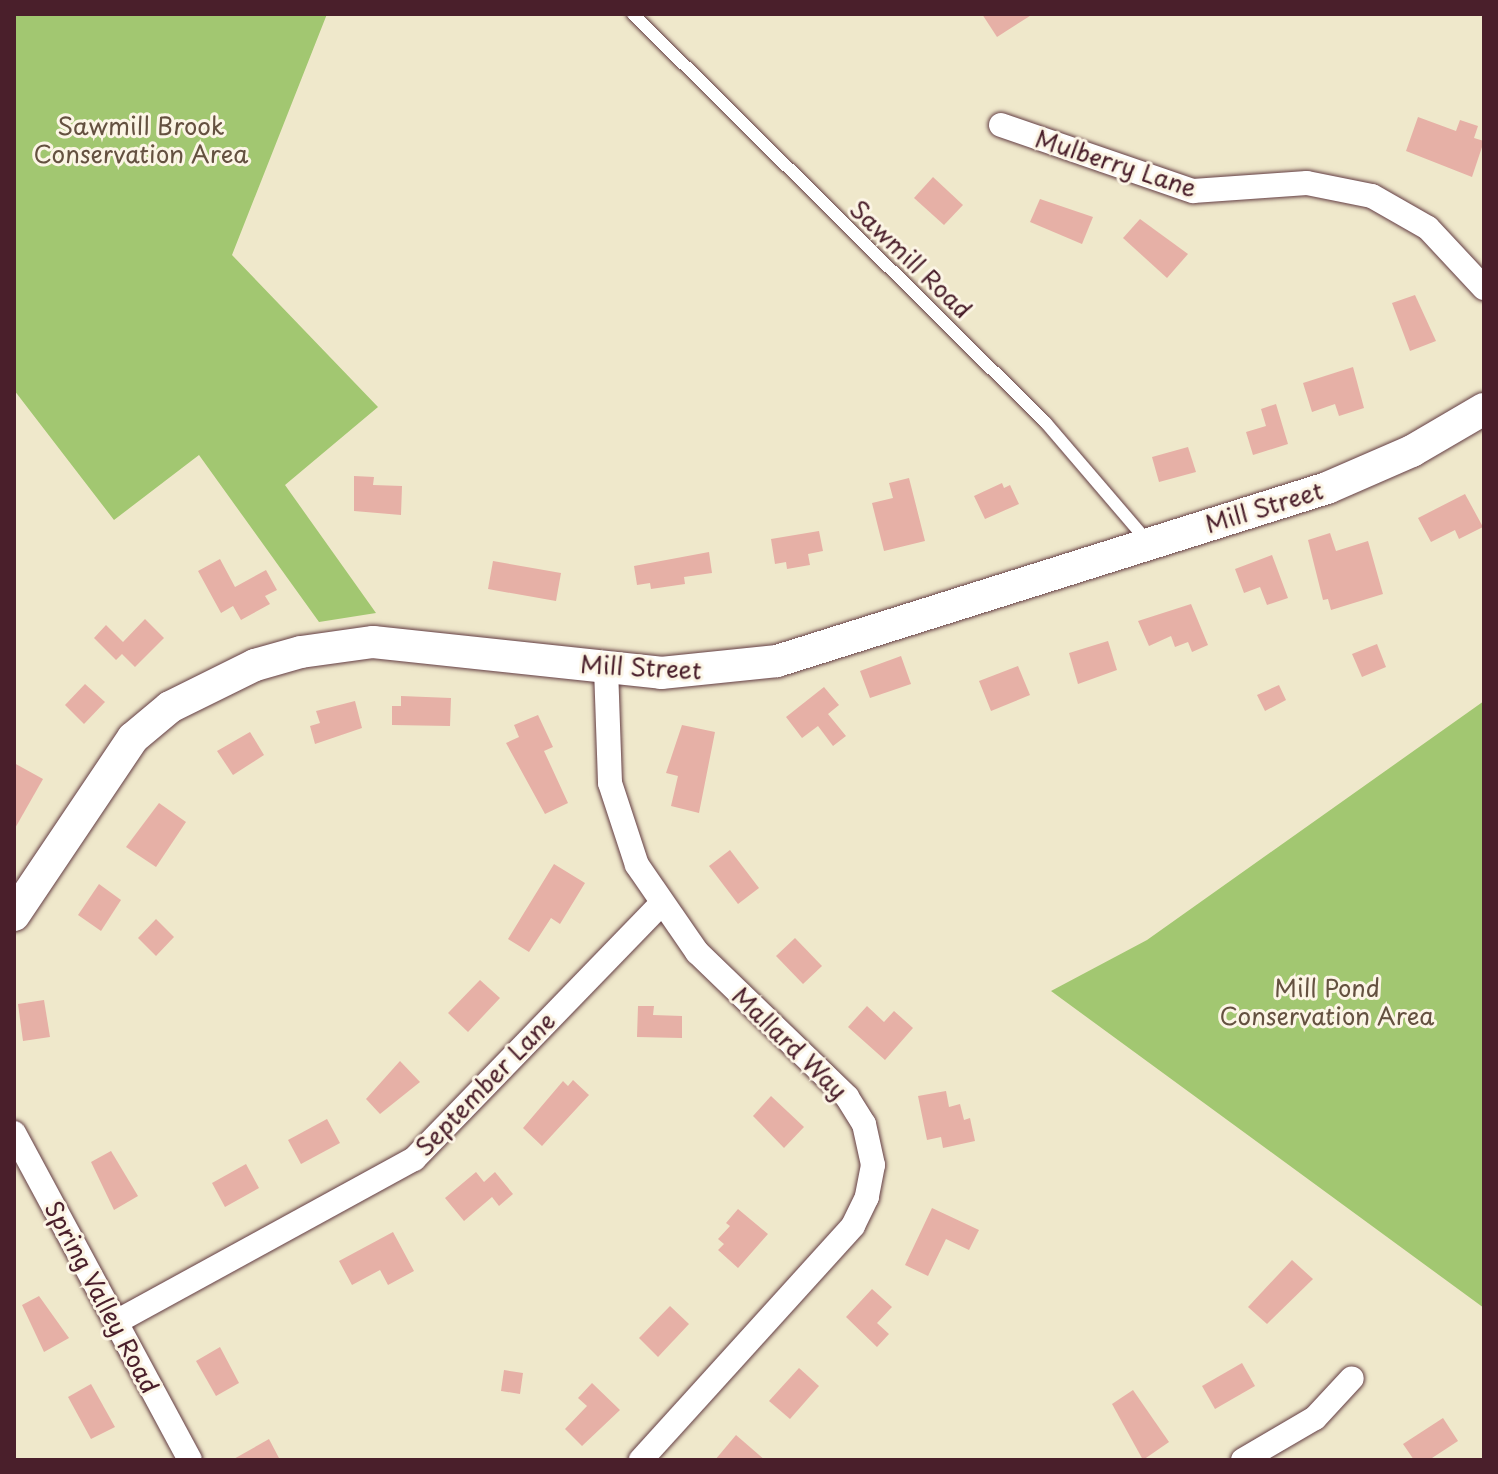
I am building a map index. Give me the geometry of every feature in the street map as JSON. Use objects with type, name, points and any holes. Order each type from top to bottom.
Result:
[{"type":"street","name":"Mulberry Lane","points":[[1001,125],[1187,190],[1219,193],[1307,183],[1372,196],[1428,228],[1484,288]]},
{"type":"street","name":"Mill Street","points":[[14,915],[133,738],[170,707],[232,674],[301,652],[373,642],[606,668],[714,671],[777,661],[1367,472],[1484,409]]},
{"type":"street","name":"Mallard Way","points":[[606,668],[610,783],[628,844],[661,904],[697,952],[847,1097],[864,1124],[873,1165],[864,1207],[846,1234],[641,1460]]},
{"type":"street","name":"September Lane","points":[[116,1322],[414,1159],[661,904]]},
{"type":"street","name":"Spring Valley Road","points":[[14,1133],[190,1460]]},
{"type":"street","points":[[1243,1460],[1318,1416],[1352,1378]]},
{"type":"lane","name":"Sawmill Road","points":[[633,14],[1046,423],[1148,543]]},
{"type":"green space","name":"Sawmill Brook Conservation Area","points":[[14,14],[327,14],[232,255],[378,407],[285,485],[376,613],[319,622],[199,455],[114,520],[14,390]]},
{"type":"green space","name":"Mill Pond Conservation Area","points":[[1484,701],[1484,1308],[1051,991],[1147,940]]},
{"type":"building","points":[[982,14],[1033,14],[997,37]]},
{"type":"building","points":[[1418,117],[1456,131],[1460,120],[1478,126],[1474,138],[1484,141],[1472,177],[1406,151]]},
{"type":"building","points":[[933,177],[963,205],[944,225],[914,198]]},
{"type":"building","points":[[1040,199],[1093,217],[1082,244],[1030,222]]},
{"type":"building","points":[[1140,219],[1188,254],[1167,278],[1123,238]]},
{"type":"building","points":[[1415,295],[1436,341],[1410,351],[1392,303]]},
{"type":"building","points":[[1353,367],[1364,408],[1339,416],[1335,404],[1312,412],[1303,383]]},
{"type":"building","points":[[1276,404],[1288,444],[1253,455],[1246,432],[1266,426],[1261,409]]},
{"type":"building","points":[[1188,447],[1196,472],[1159,482],[1152,457]]},
{"type":"building","points":[[354,476],[374,477],[373,485],[402,486],[401,515],[354,511]]},
{"type":"building","points":[[909,478],[925,541],[884,551],[872,503],[893,498],[889,483]]},
{"type":"building","points":[[1002,483],[1004,488],[1010,485],[1019,504],[985,519],[974,496]]},
{"type":"building","points":[[1465,494],[1483,527],[1459,539],[1455,530],[1431,542],[1418,518]]},
{"type":"building","points":[[819,531],[823,551],[808,554],[810,565],[787,569],[786,562],[775,564],[771,539]]},
{"type":"building","points":[[1330,533],[1336,551],[1368,541],[1383,594],[1331,610],[1328,599],[1323,600],[1308,540]]},
{"type":"building","points":[[709,552],[712,573],[684,577],[685,584],[651,589],[650,583],[637,585],[634,566]]},
{"type":"building","points":[[1272,555],[1288,598],[1267,605],[1260,587],[1244,593],[1235,569]]},
{"type":"building","points":[[220,559],[235,587],[266,570],[277,590],[265,596],[270,604],[241,620],[233,606],[221,613],[198,571]]},
{"type":"building","points":[[493,561],[561,573],[556,601],[488,589]]},
{"type":"building","points":[[1191,604],[1208,645],[1192,652],[1188,642],[1175,647],[1171,636],[1149,646],[1138,621]]},
{"type":"building","points":[[145,619],[164,638],[135,667],[122,654],[116,660],[94,638],[106,625],[123,642]]},
{"type":"building","points":[[1108,641],[1117,670],[1078,684],[1069,653]]},
{"type":"building","points":[[1377,644],[1386,667],[1362,677],[1352,654]]},
{"type":"building","points":[[901,656],[911,684],[870,698],[860,671]]},
{"type":"building","points":[[1018,666],[1030,695],[991,711],[979,681]]},
{"type":"building","points":[[85,684],[105,702],[84,724],[65,705]]},
{"type":"building","points":[[1279,685],[1286,700],[1265,711],[1257,695]]},
{"type":"building","points":[[824,687],[839,705],[828,714],[846,736],[833,746],[818,726],[802,738],[786,717]]},
{"type":"building","points":[[401,696],[451,698],[450,726],[392,725],[392,706],[401,706]]},
{"type":"building","points":[[355,701],[362,728],[315,744],[310,726],[320,723],[316,711]]},
{"type":"building","points":[[538,715],[553,747],[544,751],[568,803],[545,814],[506,743],[519,737],[514,725]]},
{"type":"building","points":[[682,725],[715,732],[699,813],[671,806],[678,776],[666,773]]},
{"type":"building","points":[[250,732],[264,755],[233,775],[217,751]]},
{"type":"building","points":[[14,763],[43,779],[14,830]]},
{"type":"building","points":[[159,803],[186,822],[156,867],[126,847]]},
{"type":"building","points":[[730,850],[759,888],[738,904],[709,866]]},
{"type":"building","points":[[554,864],[585,883],[560,924],[551,918],[529,952],[508,939]]},
{"type":"building","points":[[99,884],[121,900],[101,931],[78,915]]},
{"type":"building","points":[[156,919],[174,937],[156,956],[138,938]]},
{"type":"building","points":[[795,938],[822,966],[803,984],[776,956]]},
{"type":"building","points":[[480,980],[500,998],[468,1032],[448,1013]]},
{"type":"building","points":[[44,1000],[50,1037],[23,1041],[18,1004]]},
{"type":"building","points":[[638,1006],[654,1006],[653,1015],[682,1016],[682,1038],[637,1037]]},
{"type":"building","points":[[867,1006],[884,1022],[894,1011],[913,1028],[885,1060],[848,1027]]},
{"type":"building","points":[[400,1061],[420,1082],[380,1114],[366,1099]]},
{"type":"building","points":[[573,1080],[589,1095],[542,1146],[523,1128],[563,1081],[568,1086]]},
{"type":"building","points":[[946,1091],[949,1107],[960,1104],[964,1120],[970,1118],[975,1141],[943,1148],[941,1137],[927,1140],[918,1096]]},
{"type":"building","points":[[771,1096],[804,1127],[784,1148],[753,1116]]},
{"type":"building","points":[[327,1119],[340,1143],[301,1164],[288,1140]]},
{"type":"building","points":[[111,1151],[138,1196],[114,1210],[91,1162]]},
{"type":"building","points":[[246,1164],[259,1188],[225,1207],[212,1183]]},
{"type":"building","points":[[476,1172],[484,1182],[495,1172],[513,1194],[499,1206],[492,1197],[464,1221],[445,1198]]},
{"type":"building","points":[[932,1208],[979,1230],[969,1250],[946,1239],[928,1276],[905,1265]]},
{"type":"building","points":[[738,1209],[768,1234],[738,1268],[718,1250],[724,1244],[718,1239],[730,1226],[726,1223]]},
{"type":"building","points":[[393,1232],[414,1271],[388,1285],[380,1270],[352,1285],[339,1261]]},
{"type":"building","points":[[1292,1260],[1313,1279],[1267,1324],[1248,1307]]},
{"type":"building","points":[[872,1289],[892,1307],[877,1323],[889,1334],[877,1347],[846,1317]]},
{"type":"building","points":[[39,1296],[69,1338],[44,1352],[22,1305]]},
{"type":"building","points":[[670,1306],[689,1324],[658,1357],[639,1338]]},
{"type":"building","points":[[220,1347],[239,1383],[216,1396],[196,1361]]},
{"type":"building","points":[[1242,1363],[1255,1386],[1215,1409],[1202,1386]]},
{"type":"building","points":[[799,1368],[819,1386],[790,1419],[769,1401]]},
{"type":"building","points":[[504,1370],[523,1373],[520,1394],[501,1391]]},
{"type":"building","points":[[592,1383],[620,1410],[582,1446],[565,1429],[587,1406],[578,1398]]},
{"type":"building","points":[[91,1384],[115,1427],[91,1439],[68,1397]]},
{"type":"building","points":[[1133,1390],[1169,1442],[1143,1460],[1112,1404]]},
{"type":"building","points":[[1443,1418],[1458,1441],[1429,1460],[1414,1460],[1403,1444]]},
{"type":"building","points":[[736,1435],[765,1460],[715,1460]]},
{"type":"building","points":[[269,1439],[280,1460],[232,1460]]}]
